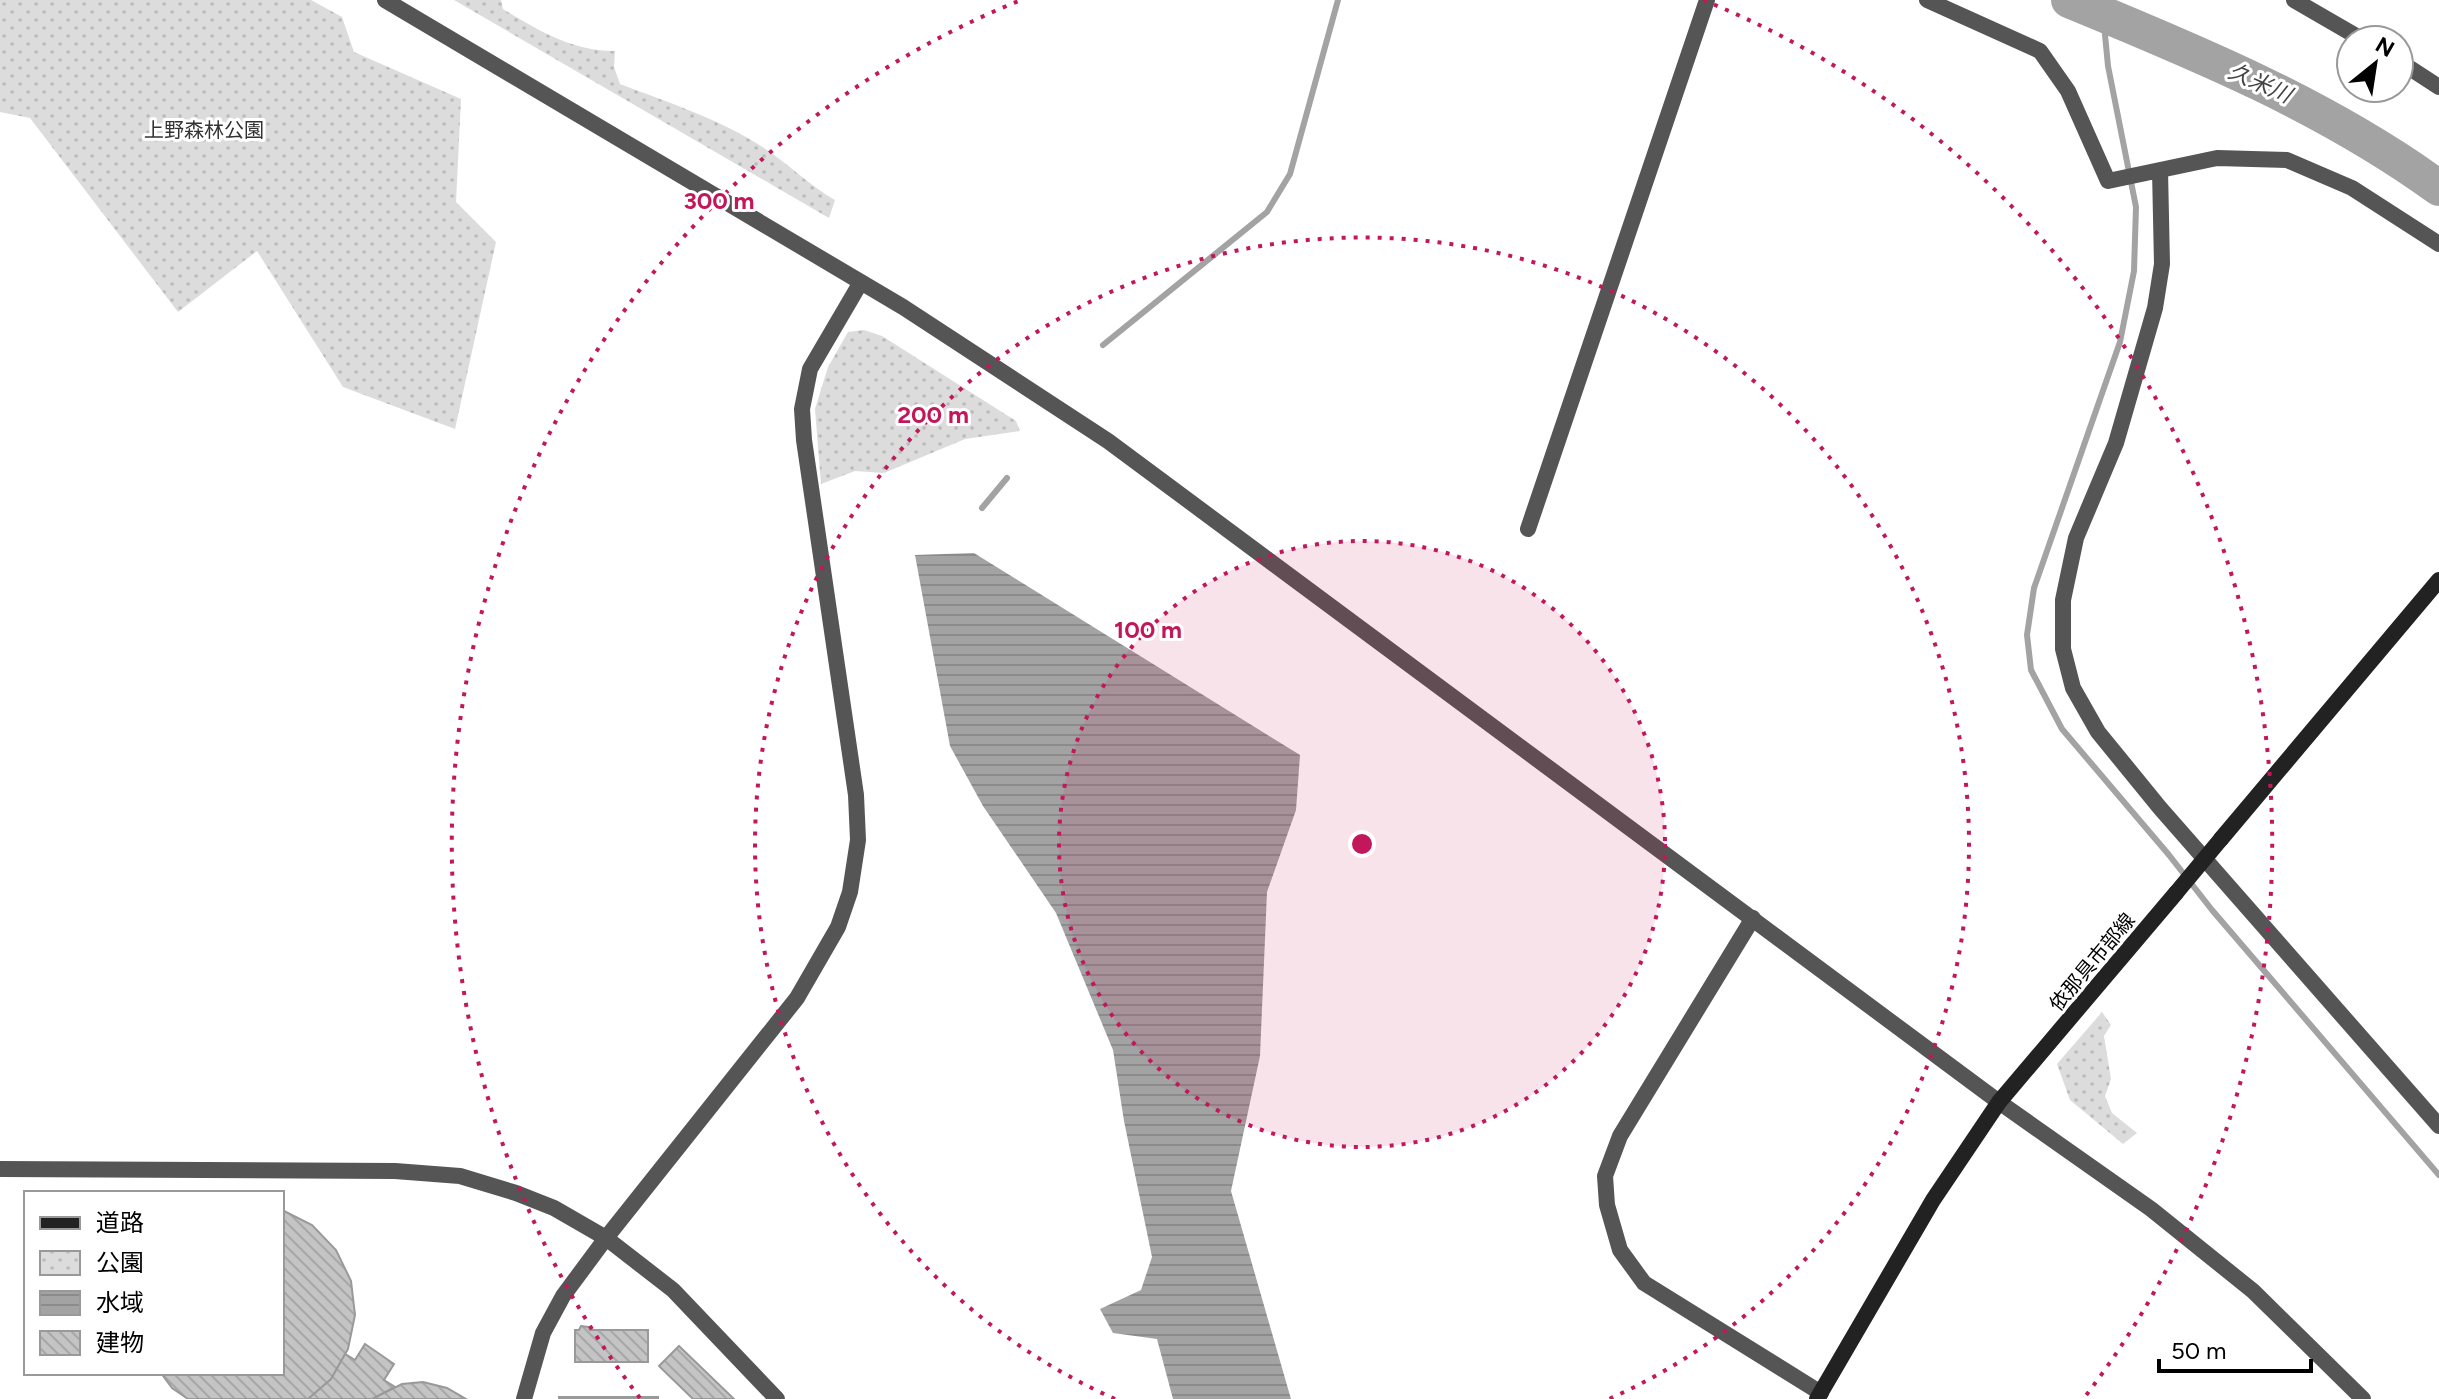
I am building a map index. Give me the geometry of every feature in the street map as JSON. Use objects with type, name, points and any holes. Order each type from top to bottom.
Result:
[{"type":"main road","name":"依那具市部線","points":[[1819,1396],[1933,1200],[1999,1102],[2439,580]]},
{"type":"street","points":[[385,0],[903,307],[1108,441],[1999,1102],[2151,1209],[2253,1291],[2363,1399]]},
{"type":"street","points":[[1528,529],[1707,0]]},
{"type":"street","points":[[1927,0],[2040,51],[2068,91],[2108,181],[2217,158],[2287,160],[2352,188],[2439,244]]},
{"type":"street","points":[[2294,0],[2335,24]]},
{"type":"street","points":[[2415,71],[2439,87]]},
{"type":"street","points":[[2156,170],[2162,264],[2155,308],[2116,443],[2076,538],[2063,600],[2063,649],[2073,688],[2098,732],[2160,808],[2439,1126]]},
{"type":"street","points":[[524,1399],[543,1333],[563,1296],[797,998],[838,927],[850,892],[858,840],[856,795],[802,409],[810,369],[861,282]]},
{"type":"street","points":[[1753,918],[1620,1136],[1605,1176],[1607,1205],[1620,1250],[1644,1283],[1819,1396]]},
{"type":"street","points":[[0,1169],[395,1171],[460,1176],[554,1208],[606,1238],[673,1290],[777,1399]]},
{"type":"green space","name":"上野森林公園","points":[[0,0],[311,0],[342,17],[354,52],[461,99],[456,202],[496,242],[455,429],[343,387],[257,251],[178,312],[30,118],[0,112]]},
{"type":"green space","points":[[454,0],[501,0],[503,9],[556,38],[585,48],[615,51],[614,67],[620,84],[700,115],[757,143],[835,200],[829,218]]},
{"type":"green space","points":[[864,330],[882,336],[1016,421],[1020,431],[965,439],[884,473],[855,471],[821,484],[815,409],[828,367],[848,332]]},
{"type":"green space","points":[[2102,1012],[2111,1025],[2104,1036],[2111,1079],[2105,1096],[2112,1113],[2137,1133],[2123,1144],[2070,1100],[2057,1064]]},
{"type":"water","points":[[974,553],[1300,755],[1296,810],[1267,892],[1260,1056],[1231,1191],[1291,1399],[1173,1399],[1157,1339],[1113,1333],[1100,1309],[1141,1290],[1152,1257],[1113,1050],[1056,913],[983,806],[950,746],[915,555]]},
{"type":"building","points":[[284,1211],[312,1225],[336,1250],[351,1281],[355,1315],[348,1349],[331,1379],[308,1399],[188,1399],[172,1388],[162,1375],[284,1375]]},
{"type":"building","points":[[581,1326],[590,1330],[648,1330],[648,1362],[575,1362],[575,1330]]},
{"type":"building","points":[[365,1344],[394,1364],[384,1380],[395,1387],[372,1399],[308,1399],[331,1379],[345,1354],[355,1360]]},
{"type":"building","points":[[679,1346],[734,1399],[693,1399],[659,1366]]},
{"type":"building","points":[[423,1382],[447,1388],[466,1399],[372,1399],[402,1384]]},
{"type":"building","points":[[658,1397],[658,1399],[559,1399]]},
{"type":"waterway","points":[[1103,345],[1267,212],[1290,174],[1338,0]]},
{"type":"waterway","name":"久米川","points":[[2069,0],[2213,61],[2306,106],[2352,131],[2439,188]]},
{"type":"waterway","points":[[2103,14],[2108,66],[2136,207],[2134,271],[2120,342],[2034,588],[2027,635],[2031,670],[2062,729],[2439,1175]]},
{"type":"waterway","points":[[982,508],[1007,478]]}]
